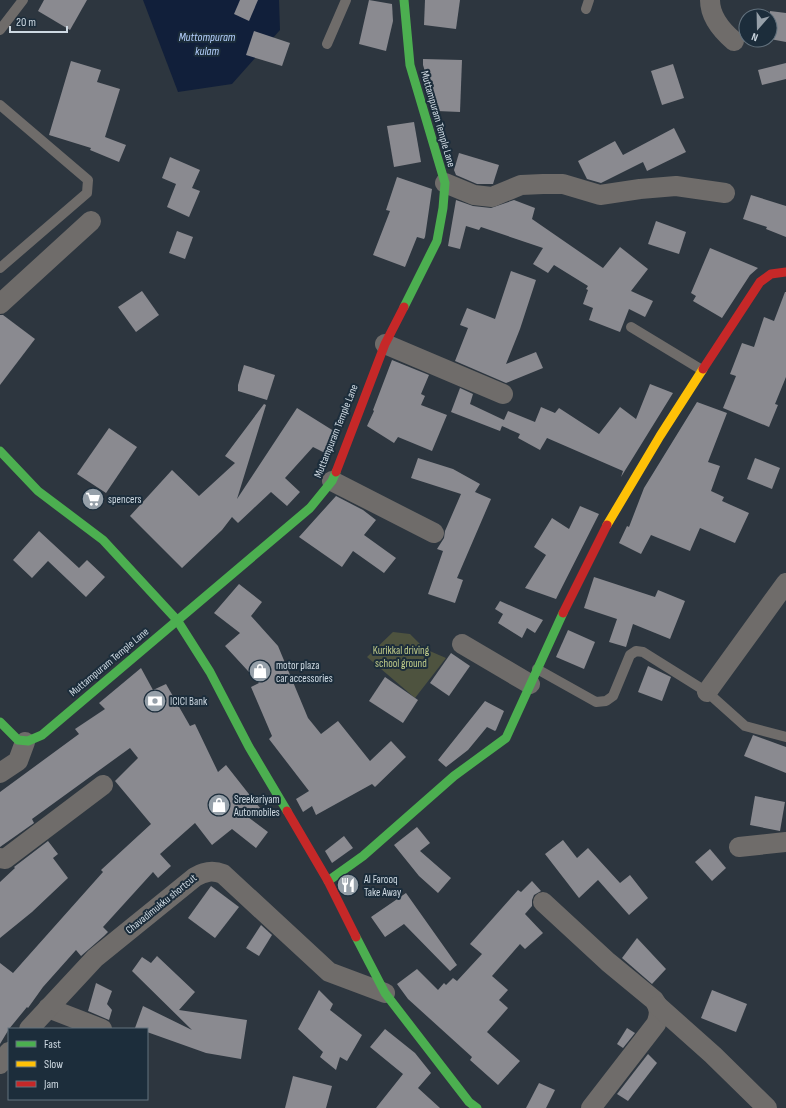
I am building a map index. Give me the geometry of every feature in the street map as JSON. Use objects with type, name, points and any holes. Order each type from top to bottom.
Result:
[{"type":"street","name":"Muttampuram Temple Lane","points":[[25,742],[42,735],[310,508],[332,481],[385,344],[437,241],[443,208],[445,183],[410,65],[404,0]]},
{"type":"street","points":[[710,0],[713,16],[722,30],[734,41]]},
{"type":"street","points":[[445,183],[474,195],[492,197],[521,185],[542,184],[563,184],[600,196],[640,189],[676,186],[725,193]]},
{"type":"street","points":[[0,304],[91,221]]},
{"type":"street","points":[[328,881],[363,856],[454,776],[506,738],[600,535],[660,436],[760,282],[771,274],[786,272]]},
{"type":"street","points":[[385,344],[502,394]]},
{"type":"street","points":[[0,451],[38,491],[103,540],[177,620],[210,672],[250,747],[328,881],[385,993],[469,1102],[477,1108]]},
{"type":"street","points":[[332,481],[434,533]]},
{"type":"street","points":[[707,692],[786,583]]},
{"type":"street","points":[[462,644],[534,676]]},
{"type":"street","points":[[0,722],[14,739],[25,742],[18,760],[0,773]]},
{"type":"street","points":[[2,860],[103,785]]},
{"type":"street","points":[[739,847],[786,842]]},
{"type":"street","name":"Chavadimukku shortcut","points":[[30,1028],[95,958],[195,877],[209,871],[216,871],[223,874],[329,972],[385,993]]},
{"type":"street","points":[[543,902],[608,962],[654,1000],[658,1006],[713,1055],[767,1108]]},
{"type":"street","points":[[591,1108],[656,1024],[659,1012],[658,1006]]},
{"type":"street","points":[[48,1008],[99,1028]]},
{"type":"street","points":[[0,1064],[8,1053]]},
{"type":"lane","points":[[0,30],[23,0]]},
{"type":"lane","points":[[327,44],[346,0]]},
{"type":"lane","points":[[0,105],[88,180],[87,193],[0,268]]},
{"type":"lane","points":[[631,327],[702,370]]},
{"type":"lane","points":[[534,676],[596,702],[602,702],[613,696],[630,655],[636,652],[642,652],[707,692],[745,726],[786,737]]},
{"type":"green space","name":"Kurikkal driving school ground","points":[[393,632],[410,634],[425,649],[446,658],[415,698],[367,657]]},
{"type":"water","name":"Muttompuram kulam","points":[[143,0],[279,0],[280,30],[232,84],[178,92]]},
{"type":"building","points":[[44,0],[87,0],[70,30],[38,11]]},
{"type":"building","points":[[240,0],[258,0],[249,21],[234,14]]},
{"type":"building","points":[[369,0],[392,4],[393,21],[386,51],[359,44]]},
{"type":"building","points":[[425,0],[460,0],[456,29],[424,25]]},
{"type":"building","points":[[778,12],[786,13],[786,42],[778,40]]},
{"type":"building","points":[[254,31],[290,43],[282,66],[246,55]]},
{"type":"building","points":[[423,59],[462,60],[460,112],[437,111],[423,65]]},
{"type":"building","points":[[71,61],[101,70],[97,82],[120,89],[105,137],[126,145],[119,162],[90,150],[91,148],[49,135]]},
{"type":"building","points":[[786,63],[786,79],[762,85],[758,70]]},
{"type":"building","points":[[673,64],[684,98],[662,105],[651,71]]},
{"type":"building","points":[[414,122],[421,162],[394,167],[387,126]]},
{"type":"building","points":[[674,128],[686,152],[647,171],[643,162],[601,183],[587,179],[578,161],[615,141],[623,155]]},
{"type":"building","points":[[459,153],[499,165],[493,184],[477,184],[456,175],[454,170]]},
{"type":"building","points":[[170,157],[200,170],[192,188],[200,191],[189,217],[167,207],[176,184],[162,178]]},
{"type":"building","points":[[397,177],[432,189],[425,237],[424,239],[417,237],[405,267],[373,255],[390,211],[386,210]]},
{"type":"building","points":[[751,195],[786,206],[786,237],[766,229],[767,227],[743,219]]},
{"type":"building","points":[[456,200],[473,206],[491,208],[514,200],[535,208],[532,219],[603,268],[620,247],[648,269],[631,291],[653,301],[645,317],[629,309],[620,332],[589,320],[593,308],[583,304],[588,286],[554,265],[548,273],[533,264],[543,248],[481,227],[479,230],[466,226],[460,249],[448,246]]},
{"type":"building","points":[[656,221],[686,232],[679,254],[648,244]]},
{"type":"building","points":[[177,231],[193,237],[185,259],[169,253]]},
{"type":"building","points":[[710,248],[758,268],[750,275],[722,318],[693,301],[696,296],[691,293]]},
{"type":"building","points":[[511,271],[536,280],[520,329],[506,364],[536,352],[543,368],[506,383],[455,361],[468,328],[460,325],[467,308],[495,319]]},
{"type":"building","points":[[142,291],[159,315],[136,332],[118,307]]},
{"type":"building","points":[[785,292],[786,377],[775,404],[778,405],[769,427],[723,408],[736,376],[730,374],[742,343],[754,347],[764,317],[774,321]]},
{"type":"building","points":[[0,315],[3,315],[35,339],[0,385]]},
{"type":"building","points":[[392,360],[429,375],[421,394],[425,396],[421,405],[447,415],[432,451],[398,437],[394,443],[367,426],[374,411],[373,410]]},
{"type":"building","points":[[244,365],[275,375],[267,400],[238,391],[238,385]]},
{"type":"building","points":[[650,384],[673,393],[621,477],[623,471],[547,438],[540,450],[518,438],[520,434],[502,426],[500,431],[451,412],[460,388],[473,394],[470,404],[504,420],[508,411],[535,422],[541,407],[555,413],[559,408],[599,434],[620,407],[636,419]]},
{"type":"building","points":[[697,402],[727,413],[708,462],[720,466],[711,491],[724,497],[722,501],[749,513],[735,543],[700,528],[690,551],[651,535],[641,554],[619,543],[627,526],[629,527],[644,488]]},
{"type":"building","points":[[264,404],[266,405],[237,499],[297,408],[337,433],[329,455],[313,447],[285,478],[300,492],[287,506],[271,492],[238,523],[232,517],[222,530],[182,568],[130,516],[172,470],[199,496],[235,463],[225,456]]},
{"type":"building","points":[[109,428],[137,447],[106,493],[77,474]]},
{"type":"building","points":[[418,458],[453,469],[480,484],[475,492],[491,499],[457,578],[463,580],[455,603],[428,594],[443,551],[437,549],[444,538],[445,531],[461,494],[411,478]]},
{"type":"building","points":[[755,458],[780,468],[772,489],[747,479]]},
{"type":"building","points":[[336,496],[363,510],[376,520],[364,535],[396,558],[384,573],[353,551],[342,567],[299,537]]},
{"type":"building","points":[[580,506],[599,514],[556,599],[525,588],[546,555],[534,547],[552,518],[569,529]]},
{"type":"building","points":[[39,531],[79,568],[87,560],[105,577],[86,597],[48,561],[32,578],[13,560]]},
{"type":"building","points":[[594,577],[655,597],[658,590],[685,601],[670,639],[633,624],[626,647],[609,642],[617,619],[584,608]]},
{"type":"building","points":[[239,584],[262,602],[251,616],[278,646],[308,718],[321,734],[338,721],[370,761],[391,741],[406,757],[375,787],[372,784],[316,815],[312,806],[303,812],[296,799],[309,791],[269,739],[272,736],[251,687],[259,683],[225,646],[240,633],[214,613]]},
{"type":"building","points":[[500,601],[543,620],[535,633],[527,628],[522,638],[498,623],[503,614],[495,609]]},
{"type":"building","points":[[568,630],[595,642],[584,669],[556,657]]},
{"type":"building","points":[[451,653],[470,666],[449,696],[430,683]]},
{"type":"building","points":[[648,666],[671,677],[662,701],[638,692]]},
{"type":"building","points":[[141,668],[153,690],[166,684],[190,726],[195,724],[218,772],[226,765],[260,808],[248,817],[268,832],[256,848],[232,829],[212,845],[195,823],[160,854],[171,866],[158,878],[153,872],[103,927],[108,932],[104,936],[81,956],[76,950],[43,987],[28,1008],[27,1007],[10,1028],[8,1028],[0,1044],[0,963],[13,973],[103,872],[101,870],[151,824],[115,781],[138,758],[130,748],[32,819],[34,823],[0,847],[0,792],[79,734],[75,729],[105,709],[99,703]]},
{"type":"building","points":[[385,677],[418,700],[403,723],[369,701]]},
{"type":"building","points":[[485,701],[504,711],[496,730],[495,731],[487,727],[468,750],[446,767],[438,760]]},
{"type":"building","points":[[753,735],[786,747],[786,773],[744,756]]},
{"type":"building","points":[[755,796],[785,802],[780,831],[750,825]]},
{"type":"building","points":[[417,827],[430,843],[420,851],[451,878],[438,893],[419,876],[394,845]]},
{"type":"building","points":[[344,836],[353,848],[332,863],[325,851]]},
{"type":"building","points":[[563,840],[577,858],[588,848],[620,883],[630,875],[648,898],[629,915],[598,880],[579,898],[545,854]]},
{"type":"building","points":[[48,841],[58,854],[53,858],[68,878],[32,912],[0,938],[0,882],[15,868],[14,867]]},
{"type":"building","points":[[710,849],[726,868],[712,881],[695,862]]},
{"type":"building","points":[[532,881],[541,891],[534,895],[532,906],[525,914],[543,933],[525,949],[520,944],[492,976],[508,990],[499,1000],[508,1008],[487,1032],[520,1061],[498,1085],[470,1060],[472,1057],[408,999],[397,984],[417,969],[438,990],[444,983],[446,985],[453,978],[457,981],[482,954],[470,944],[518,890],[521,892]]},
{"type":"building","points":[[211,886],[239,907],[215,938],[188,918]]},
{"type":"building","points":[[406,893],[457,965],[450,971],[404,924],[385,937],[371,917]]},
{"type":"building","points":[[261,925],[272,935],[259,956],[246,948]]},
{"type":"building","points":[[637,938],[666,969],[652,984],[622,958]]},
{"type":"building","points":[[157,956],[195,992],[179,1010],[247,1020],[241,1059],[206,1053],[148,1032],[148,1028],[135,1028],[143,1006],[192,1030],[132,971],[142,957],[151,963]]},
{"type":"building","points":[[96,983],[112,991],[107,1004],[112,1010],[109,1020],[88,1011]]},
{"type":"building","points":[[319,990],[333,1004],[330,1010],[362,1035],[347,1061],[340,1057],[336,1070],[320,1057],[323,1052],[298,1029]]},
{"type":"building","points":[[712,990],[747,1004],[736,1032],[701,1018]]},
{"type":"building","points":[[627,1028],[635,1033],[623,1048],[617,1044]]},
{"type":"building","points":[[385,1029],[415,1053],[431,1073],[418,1088],[440,1108],[376,1108],[403,1074],[370,1047]]},
{"type":"building","points":[[648,1054],[657,1063],[628,1101],[617,1094]]},
{"type":"building","points":[[293,1076],[332,1086],[326,1108],[285,1108]]},
{"type":"building","points":[[539,1083],[555,1090],[546,1108],[526,1108]]},
{"type":"traffic: fast","points":[[404,0],[410,65],[445,183],[443,208],[437,241],[404,307]]},
{"type":"traffic: fast","points":[[0,451],[38,491],[103,540],[177,620],[210,672],[249,747],[287,811]]},
{"type":"traffic: fast","points":[[0,722],[18,740],[28,741],[42,735],[310,508],[332,481],[336,472]]},
{"type":"traffic: fast","points":[[328,881],[363,856],[454,776],[506,738],[563,613]]},
{"type":"traffic: fast","points":[[356,937],[385,993],[469,1102],[477,1108]]},
{"type":"traffic: slow","points":[[607,525],[660,436],[703,369]]},
{"type":"traffic: jam","points":[[703,369],[760,282],[771,274],[786,272]]},
{"type":"traffic: jam","points":[[336,472],[385,344],[404,307]]},
{"type":"traffic: jam","points":[[563,613],[607,525]]},
{"type":"traffic: jam","points":[[287,811],[328,881],[356,937]]},
{"type":"place","name":"spencers","points":[[93,499]]},
{"type":"place","name":"motor plaza car accessories","points":[[260,671]]},
{"type":"place","name":"ICICI Bank","points":[[155,701]]},
{"type":"place","name":"Sreekariyam Automobiles","points":[[219,805]]},
{"type":"place","name":"Al Farooq Take Away","points":[[348,885]]}]
